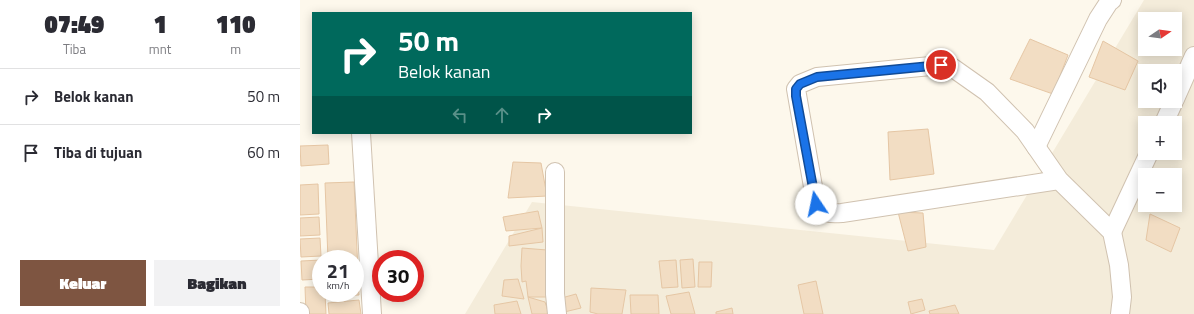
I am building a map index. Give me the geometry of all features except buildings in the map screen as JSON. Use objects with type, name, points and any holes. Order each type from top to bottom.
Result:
[{"type":"street","points":[[1036,147],[1098,19],[1109,2],[1112,0]]},
{"type":"street","points":[[1182,84],[1194,56]]},
{"type":"street","points":[[1059,180],[842,213],[832,214],[824,212],[819,209],[816,204],[796,89],[800,84],[817,77],[941,65],[953,68],[987,92],[1025,131],[1059,180],[1112,232],[1119,265],[1122,297],[1120,314]]},
{"type":"street","points":[[361,134],[372,314]]},
{"type":"street","points":[[1112,232],[1146,160]]},
{"type":"street","points":[[555,172],[556,314]]},
{"type":"shaded area","points":[[1144,0],[1194,0],[1194,314],[465,314],[532,202],[994,250]]},
{"type":"route","points":[[816,204],[796,96],[796,89],[800,84],[817,77],[941,65]]}]
